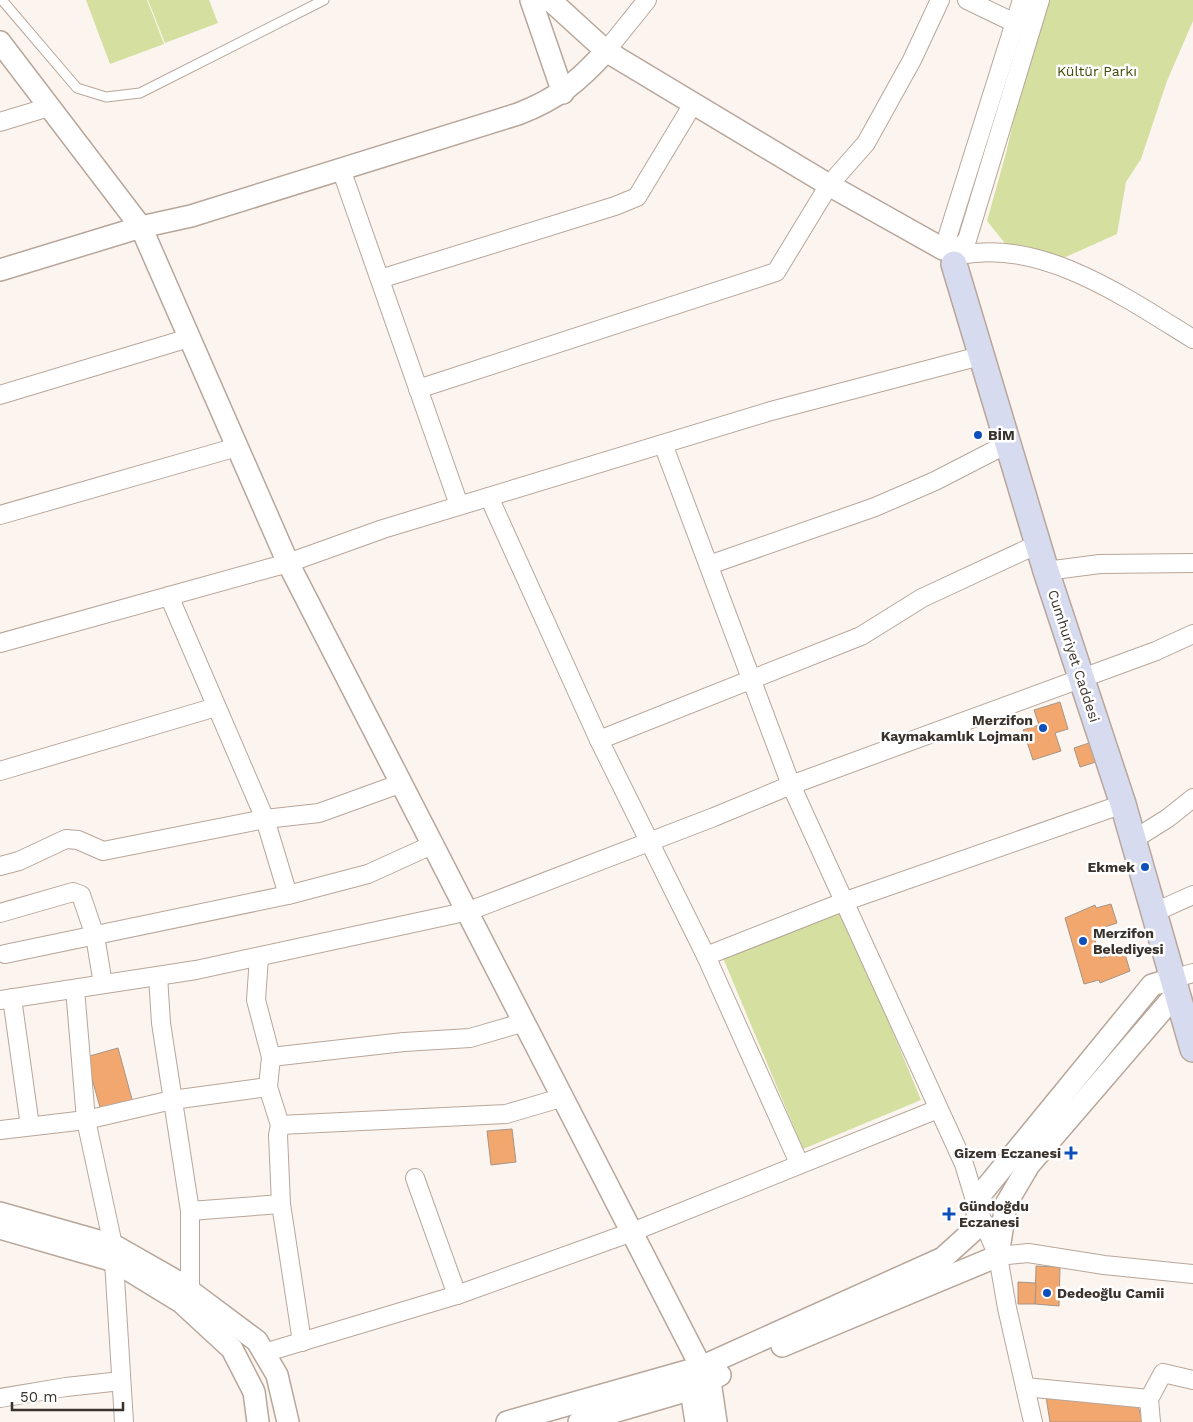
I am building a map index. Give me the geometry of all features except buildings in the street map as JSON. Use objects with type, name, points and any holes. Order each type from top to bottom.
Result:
[{"type":"main road","name":"Cumhuriyet Caddesi","points":[[953,253],[980,356],[1046,571],[1123,804],[1153,913],[1180,982],[1193,1049]]},
{"type":"street","points":[[531,0],[562,93]]},
{"type":"street","points":[[550,0],[606,51],[829,184],[953,253],[991,252],[1023,256],[1082,275],[1119,293],[1193,339]]},
{"type":"street","points":[[0,270],[141,227],[190,216],[518,114],[542,104],[562,93],[586,73],[647,0]]},
{"type":"street","points":[[418,389],[776,272],[829,184],[866,143],[912,60],[940,0]]},
{"type":"street","points":[[968,0],[1031,31]]},
{"type":"street","points":[[953,253],[948,234],[1022,0]]},
{"type":"street","points":[[953,253],[967,240],[1040,0]]},
{"type":"street","points":[[0,42],[141,227],[288,563],[469,911],[632,1232],[703,1379],[716,1422]]},
{"type":"street","points":[[380,279],[615,206],[637,197],[694,104]]},
{"type":"street","points":[[0,122],[49,106]]},
{"type":"street","points":[[341,169],[459,505]]},
{"type":"street","points":[[0,395],[189,338]]},
{"type":"street","points":[[0,643],[288,563],[383,529],[771,410],[980,356]]},
{"type":"street","points":[[663,444],[791,785],[964,1164],[978,1210],[998,1256],[1033,1422]]},
{"type":"street","points":[[709,565],[900,497],[1007,444]]},
{"type":"street","points":[[0,515],[237,447]]},
{"type":"street","points":[[489,497],[599,740],[706,956],[799,1163]]},
{"type":"street","points":[[599,740],[861,636],[922,598],[1038,544]]},
{"type":"street","points":[[1046,571],[1100,564],[1193,563]]},
{"type":"street","points":[[169,596],[265,819],[288,895]]},
{"type":"street","points":[[30,1126],[6,999],[158,976],[258,957],[469,911],[651,842],[791,785],[1156,651],[1193,634]]},
{"type":"street","points":[[0,771],[216,707]]},
{"type":"street","points":[[0,866],[19,861],[66,839],[78,840],[104,851],[265,819],[318,813],[402,783]]},
{"type":"street","points":[[1133,840],[1168,818],[1193,798]]},
{"type":"street","points":[[706,956],[843,902],[1123,804]]},
{"type":"street","points":[[5,954],[288,895],[368,874],[434,844]]},
{"type":"street","points":[[0,913],[73,892],[82,895],[94,936],[102,984]]},
{"type":"street","points":[[1153,913],[1193,895]]},
{"type":"street","points":[[258,957],[256,1000],[271,1057],[268,1087],[280,1125],[278,1135],[281,1204],[302,1342]]},
{"type":"street","points":[[158,976],[161,1023],[190,1211],[190,1291]]},
{"type":"street","points":[[507,1422],[703,1379],[943,1258],[975,1229],[981,1194],[1152,985],[1180,982]]},
{"type":"street","points":[[998,1256],[1006,1204],[1029,1165],[1180,982]]},
{"type":"street","points":[[75,989],[86,1120],[114,1253],[124,1422]]},
{"type":"street","points":[[271,1057],[404,1042],[470,1038],[525,1022]]},
{"type":"street","points":[[0,1130],[86,1120],[172,1100],[268,1087]]},
{"type":"street","points":[[280,1125],[506,1114],[564,1097]]},
{"type":"street","points":[[264,1353],[457,1295],[632,1232],[799,1163],[938,1109]]},
{"type":"street","points":[[415,1178],[457,1295]]},
{"type":"street","points":[[190,1211],[281,1204]]},
{"type":"street","points":[[0,1212],[114,1253],[190,1291],[257,1341],[277,1375],[288,1422]]},
{"type":"street","points":[[0,1228],[114,1253],[181,1302],[232,1349],[254,1392],[258,1422]]},
{"type":"street","points":[[579,1422],[703,1379],[998,1256],[1028,1253],[1104,1265],[1193,1274]]},
{"type":"street","points":[[1151,1422],[1149,1399],[1163,1373],[1193,1380]]},
{"type":"street","points":[[696,1422],[693,1403],[703,1379]]},
{"type":"street","points":[[0,1398],[66,1387],[121,1381]]},
{"type":"street","points":[[1025,1387],[1149,1399]]},
{"type":"lane","points":[[2,0],[77,88],[96,95],[118,97],[140,93],[324,0]]},
{"type":"green space","points":[[86,0],[147,0],[164,44],[110,64]]},
{"type":"green space","points":[[148,0],[209,0],[218,23],[165,43]]},
{"type":"green space","name":"Kültür Parkı","points":[[1042,0],[1193,0],[1193,21],[1167,81],[1141,159],[1126,182],[1117,234],[1059,260],[1008,247],[987,221],[1006,153]]},
{"type":"green space","points":[[842,909],[921,1100],[803,1149],[723,958]]},
{"type":"place","name":"BİM","points":[[978,435]]},
{"type":"place","name":"Merzifon Kaymakamlık Lojmanı","points":[[1043,728]]},
{"type":"place","name":"Ekmek","points":[[1145,867]]},
{"type":"place","name":"Merzifon Belediyesi","points":[[1083,941]]},
{"type":"place","name":"Gizem Eczanesi","points":[[1071,1153]]},
{"type":"place","name":"Gündoğdu Eczanesi","points":[[949,1214]]},
{"type":"place","name":"Dedeoğlu Camii","points":[[1047,1293]]}]
